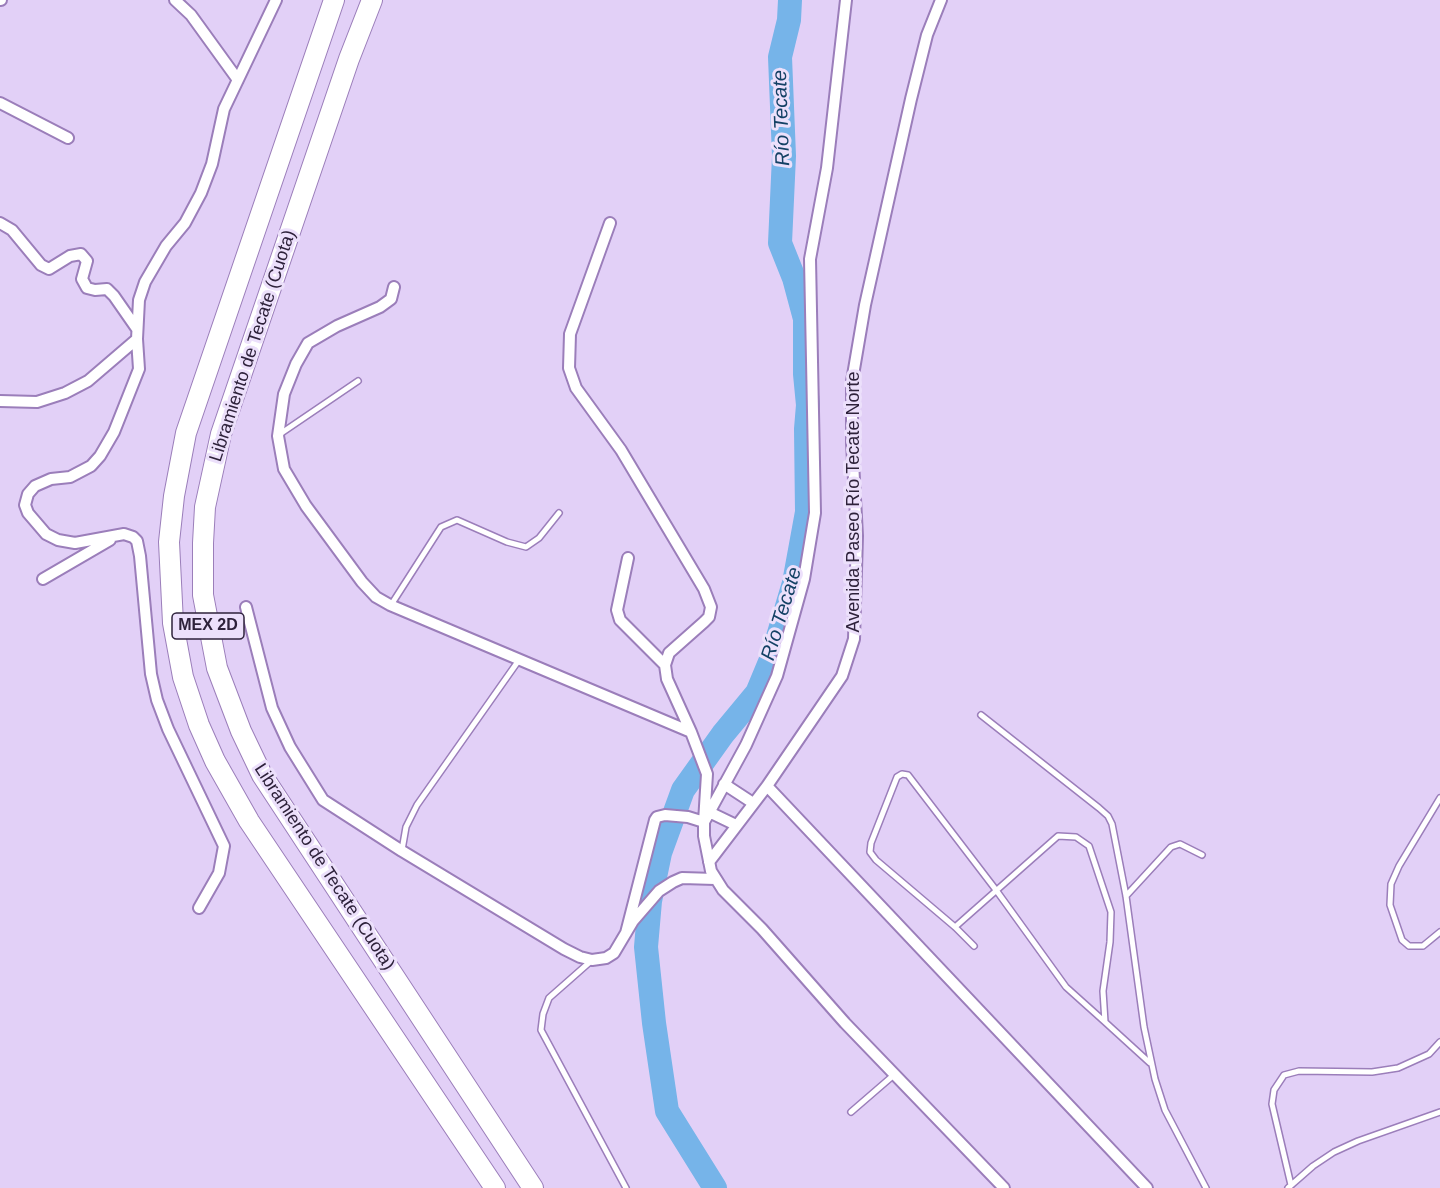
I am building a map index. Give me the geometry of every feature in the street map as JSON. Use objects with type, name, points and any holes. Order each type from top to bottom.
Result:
[{"type":"highway","name":"Libramiento de Tecate (Cuota)","points":[[334,0],[186,433],[174,496],[169,542],[173,623],[183,677],[199,725],[215,760],[249,821],[495,1188]]},
{"type":"highway","name":"Libramiento de Tecate (Cuota)","points":[[372,0],[349,59],[221,434],[205,507],[203,595],[217,668],[241,731],[262,775],[534,1188]]},
{"type":"street","points":[[175,0],[191,15],[238,80]]},
{"type":"street","points":[[199,908],[219,873],[224,846],[177,750],[157,700],[151,674],[137,542],[124,534],[75,543],[58,540],[46,534],[28,513],[25,505],[28,494],[35,486],[51,479],[70,477],[90,466],[100,456],[114,432],[139,369],[137,334],[139,300],[145,282],[166,246],[185,223],[201,193],[212,164],[224,109],[276,0]]},
{"type":"street","points":[[706,817],[746,745],[777,676],[804,579],[815,513],[810,259],[827,168],[846,0]]},
{"type":"street","name":"Avenida Paseo Río Tecate Norte","points":[[709,862],[767,786],[842,676],[854,639],[857,536],[852,444],[852,381],[865,305],[911,99],[927,35],[941,0]]},
{"type":"street","points":[[0,103],[68,138]]},
{"type":"street","points":[[0,223],[12,231],[41,265],[49,269],[70,256],[81,254],[87,261],[82,279],[87,288],[107,290],[114,296],[137,334]]},
{"type":"street","points":[[610,223],[570,334],[569,368],[576,388],[621,450],[704,589],[711,607],[709,617],[669,653],[665,665],[667,680],[697,744],[707,774],[704,836],[715,879],[845,1023],[1004,1188]]},
{"type":"street","points":[[394,287],[391,299],[380,307],[337,326],[308,343],[296,364],[284,394],[278,436],[284,469],[306,506],[362,582],[376,597],[390,605],[691,732]]},
{"type":"street","points":[[0,401],[37,402],[65,393],[88,381],[137,334]]},
{"type":"street","points":[[43,579],[116,536]]},
{"type":"street","points":[[628,558],[617,610],[620,620],[665,665]]},
{"type":"street","points":[[246,607],[272,708],[290,747],[323,800],[402,851],[564,949],[580,957],[600,960],[614,953],[650,901],[673,882],[692,877],[715,879]]},
{"type":"street","points":[[724,784],[753,803]]},
{"type":"street","points":[[767,786],[1147,1188]]},
{"type":"street","points":[[626,933],[652,826],[657,817],[665,815],[706,817],[736,825]]},
{"type":"lane","points":[[278,436],[358,381]]},
{"type":"lane","points":[[390,605],[441,527],[457,520],[507,542],[526,547],[538,538],[559,513]]},
{"type":"lane","points":[[402,851],[406,827],[417,805],[520,660]]},
{"type":"lane","points":[[981,715],[1108,816],[1115,832],[1151,1064],[1165,1110],[1206,1188]]},
{"type":"lane","points":[[974,946],[876,860],[870,852],[871,843],[897,777],[902,774],[908,775],[996,890],[1066,987],[1151,1064]]},
{"type":"lane","points":[[1440,798],[1399,866],[1391,884],[1390,905],[1402,940],[1410,946],[1423,946],[1440,932]]},
{"type":"lane","points":[[955,927],[1058,836],[1076,837],[1089,846],[1111,912],[1110,942],[1103,991],[1105,1022]]},
{"type":"lane","points":[[1126,896],[1171,847],[1180,844],[1202,855]]},
{"type":"lane","points":[[592,960],[549,998],[543,1014],[541,1030],[626,1188]]},
{"type":"lane","points":[[1440,1042],[1429,1054],[1398,1068],[1372,1072],[1299,1071],[1284,1075],[1274,1090],[1272,1104],[1289,1186],[1334,1152],[1358,1141],[1440,1112]]},
{"type":"lane","points":[[851,1112],[894,1074]]},
{"type":"waterway","name":"Río Tecate","points":[[715,1188],[667,1111],[646,947],[650,901],[660,853],[683,790],[723,734],[757,693],[772,657],[794,583],[807,512],[808,405],[805,374],[805,319],[794,278],[780,243],[784,156],[780,57],[789,20],[790,0]]}]
